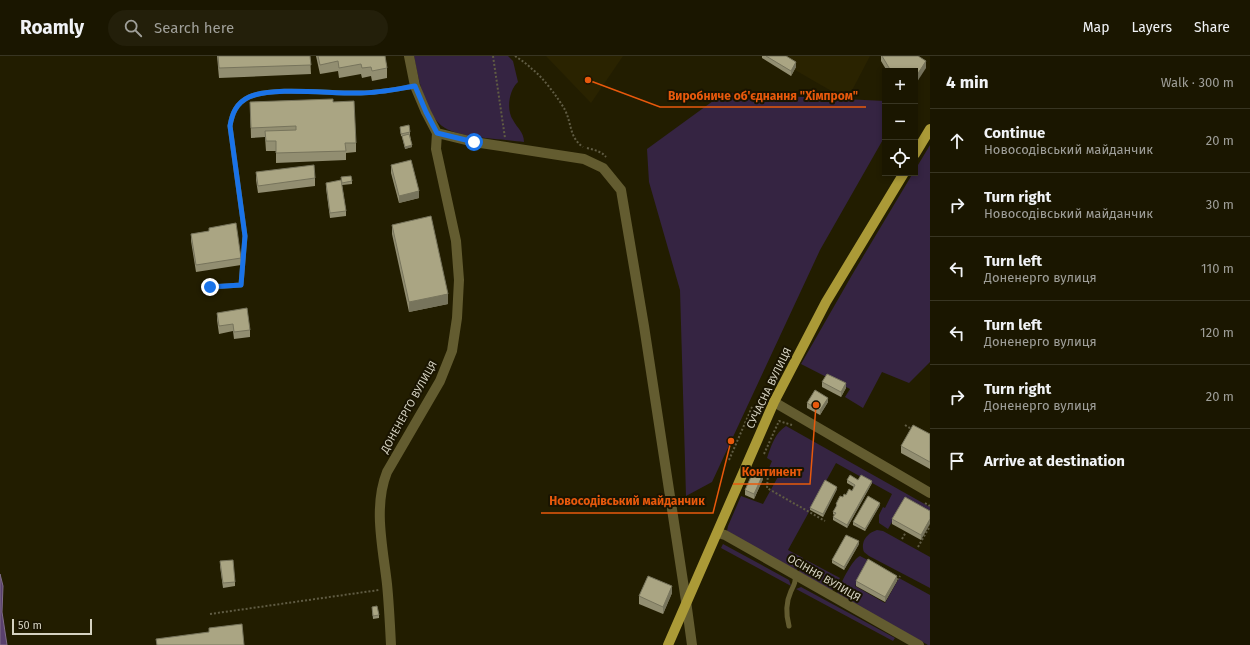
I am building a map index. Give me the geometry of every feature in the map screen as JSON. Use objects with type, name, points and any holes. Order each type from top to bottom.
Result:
[{"type":"main road","points":[[918,149],[930,129]]},
{"type":"main road","name":"СУЧАСНА ВУЛИЦЯ","points":[[668,645],[774,402],[826,302],[902,176]]},
{"type":"street","points":[[409,56],[415,86],[437,133],[474,142],[584,159],[603,168],[621,190],[644,326],[692,645]]},
{"type":"street","name":"ДОНЕНЕРГО ВУЛИЦЯ","points":[[391,645],[388,590],[381,541],[380,521],[382,483],[386,472],[440,380],[452,351],[457,318],[460,280],[456,241],[436,149],[437,133]]},
{"type":"street","points":[[774,402],[930,493]]},
{"type":"street","name":"ОСІННЯ ВУЛИЦЯ","points":[[718,532],[919,645]]},
{"type":"lane","points":[[210,287],[241,285],[245,236],[230,126],[232,115],[238,105],[248,97],[264,93],[286,92],[362,94],[415,86]]},
{"type":"lane","points":[[789,626],[787,610],[789,598],[795,583],[795,575]]},
{"type":"path","points":[[493,56],[507,147]]},
{"type":"path","points":[[515,56],[533,69],[562,106],[576,141],[582,147],[596,150],[603,154],[608,160]]},
{"type":"path","points":[[729,460],[752,407]]},
{"type":"path","points":[[905,425],[917,432]]},
{"type":"path","points":[[757,469],[768,474],[767,488],[825,521]]},
{"type":"path","points":[[918,547],[930,526]]},
{"type":"path","points":[[902,538],[906,532]]},
{"type":"path","points":[[897,580],[900,576]]},
{"type":"path","points":[[210,614],[376,590],[388,590]]},
{"type":"shaded area","points":[[414,56],[508,56],[513,61],[518,82],[512,90],[509,106],[511,116],[523,135],[524,142],[483,138],[462,134],[445,128],[432,115],[427,105],[420,85]]},
{"type":"shaded area","points":[[546,56],[623,56],[591,103]]},
{"type":"shaded area","points":[[763,56],[870,56],[847,100],[795,70],[791,76],[762,58]]},
{"type":"shaded area","points":[[724,93],[882,101],[882,141],[820,250],[712,482],[686,496],[680,290],[649,182],[647,149]]},
{"type":"shaded area","points":[[930,145],[930,362],[909,383],[882,372],[863,408],[845,397],[850,389],[801,364],[911,176],[918,176],[918,165]]},
{"type":"shaded area","points":[[786,426],[930,507],[930,515],[904,501],[888,529],[879,523],[879,515],[883,507],[885,508],[892,494],[836,463],[788,550],[803,558],[796,571],[727,531],[741,496],[763,504],[780,473],[769,468],[772,461],[767,458],[776,436]]},
{"type":"shaded area","points":[[873,531],[883,531],[930,557],[930,588],[864,552],[863,545],[865,538]]},
{"type":"shaded area","points":[[723,544],[789,580],[791,586],[721,548]]},
{"type":"shaded area","points":[[860,556],[883,568],[881,571],[863,572],[855,586],[885,603],[899,578],[930,595],[930,645],[837,594],[840,585],[850,567]]},
{"type":"shaded area","points":[[806,560],[840,578],[833,590],[830,592],[798,573]]},
{"type":"shaded area","points":[[0,574],[3,586],[2,612],[7,645],[0,645]]},
{"type":"shaded area","points":[[801,587],[895,638],[893,641],[796,589]]},
{"type":"building","points":[[218,56],[310,56],[311,65],[219,68]]},
{"type":"building","points":[[318,56],[385,56],[387,68],[372,71],[371,67],[362,68],[361,64],[339,68],[338,61],[320,65]]},
{"type":"building","points":[[766,56],[786,56],[796,62],[791,71]]},
{"type":"building","points":[[882,56],[918,56],[926,61],[918,73],[918,68],[889,68]]},
{"type":"building","points":[[333,99],[333,102],[354,101],[356,143],[345,143],[346,151],[276,153],[276,141],[266,141],[265,131],[296,130],[296,126],[251,128],[250,102]]},
{"type":"building","points":[[409,125],[410,132],[401,134],[400,127]]},
{"type":"building","points":[[409,134],[412,145],[405,147],[402,136]]},
{"type":"building","points":[[411,160],[419,191],[399,196],[391,165]]},
{"type":"building","points":[[314,165],[315,178],[258,186],[256,172]]},
{"type":"building","points":[[351,176],[352,181],[342,183],[341,177]]},
{"type":"building","points":[[341,180],[346,211],[330,213],[326,183]]},
{"type":"building","points":[[431,216],[448,294],[409,302],[392,225]]},
{"type":"building","points":[[236,223],[241,258],[196,265],[191,234],[209,231],[209,228]]},
{"type":"building","points":[[247,308],[250,330],[234,332],[233,324],[219,326],[217,313]]},
{"type":"building","points":[[827,374],[846,383],[841,392],[822,382]]},
{"type":"building","points":[[815,390],[828,398],[820,410],[807,403]]},
{"type":"building","points":[[913,425],[930,434],[930,462],[901,446]]},
{"type":"building","points":[[754,470],[763,474],[754,494],[745,490]]},
{"type":"building","points":[[850,475],[858,480],[861,475],[872,481],[847,525],[833,517],[836,513],[833,512],[840,496],[843,497],[844,494],[846,495],[849,489],[852,491],[855,485],[847,480]]},
{"type":"building","points":[[825,480],[837,487],[823,514],[810,508]]},
{"type":"building","points":[[868,496],[880,503],[865,529],[853,522]]},
{"type":"building","points":[[905,497],[930,511],[930,519],[921,535],[892,519]]},
{"type":"building","points":[[846,535],[859,541],[844,567],[832,560]]},
{"type":"building","points":[[868,559],[897,576],[885,597],[856,581]]},
{"type":"building","points":[[233,560],[235,582],[223,583],[220,561]]},
{"type":"building","points":[[648,576],[672,586],[663,607],[639,596]]},
{"type":"building","points":[[377,606],[379,615],[373,616],[372,607]]},
{"type":"building","points":[[242,624],[244,645],[157,645],[156,639],[209,632],[209,628]]},
{"type":"place","name":"Виробниче об'єднання \"Хімпром\"","points":[[588,80]]},
{"type":"place","name":"Континент","points":[[816,405]]},
{"type":"place","name":"Новосодівський майданчик","points":[[731,441]]},
{"type":"route","points":[[210,287],[241,285],[245,236],[230,126],[232,115],[238,105],[248,97],[264,93],[286,92],[362,94],[415,86],[437,133],[474,142]]}]
